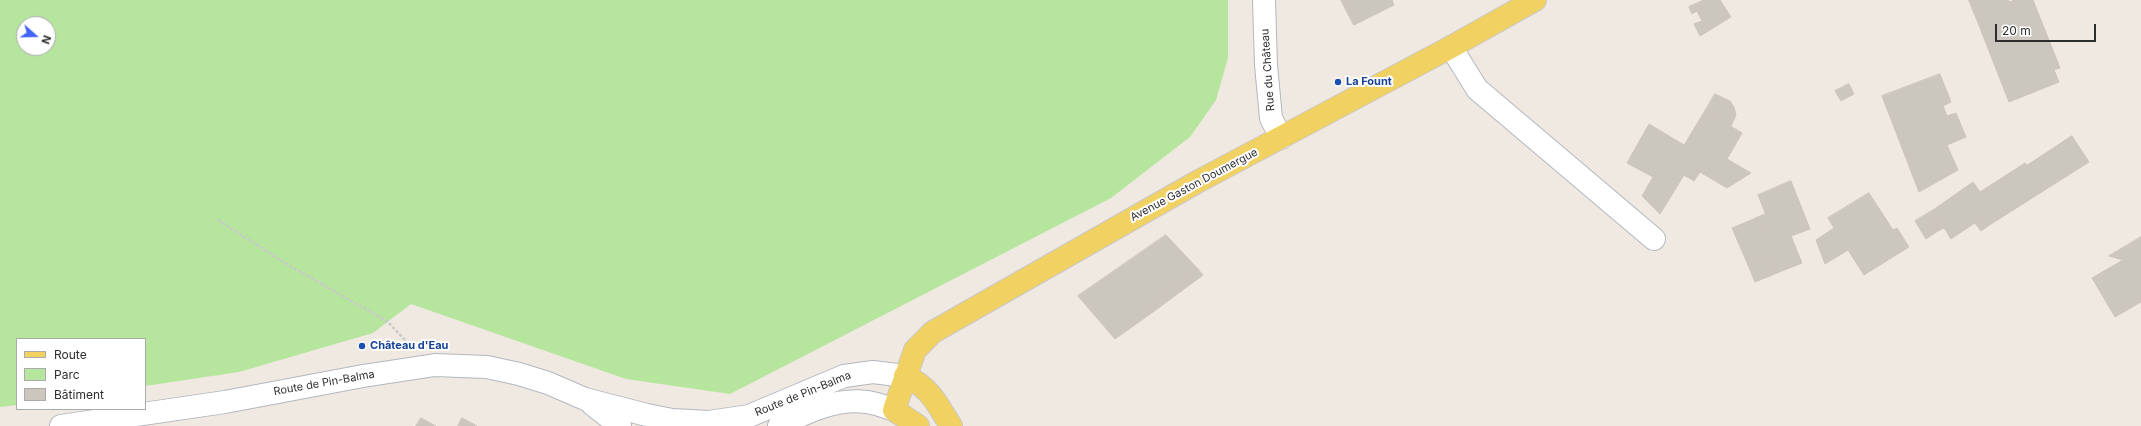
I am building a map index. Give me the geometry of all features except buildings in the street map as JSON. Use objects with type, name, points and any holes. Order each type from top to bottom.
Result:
[{"type":"main road","name":"Avenue Gaston Doumergue","points":[[894,410],[904,376],[915,350],[933,332],[1197,182],[1451,48],[1535,0]]},
{"type":"main road","points":[[904,376],[918,382],[929,392],[951,426]]},
{"type":"main road","points":[[894,410],[918,426]]},
{"type":"street","name":"Rue du Château","points":[[1264,0],[1266,65],[1271,118],[1281,138]]},
{"type":"street","points":[[1451,48],[1477,89],[1654,239]]},
{"type":"street","name":"Route de Pin-Balma","points":[[60,426],[225,402],[363,376],[435,365],[487,367],[519,374],[548,383],[585,399],[647,415],[690,424],[726,421],[749,416],[844,376],[873,372],[904,376]]},
{"type":"street","name":"Route de Pin-Balma","points":[[585,399],[620,426]]},
{"type":"street","name":"Route de Pin-Balma","points":[[779,426],[808,411],[838,403],[868,402],[894,410]]},
{"type":"path","points":[[218,220],[285,263],[388,322]]},
{"type":"green space","points":[[0,0],[1228,0],[1228,58],[1216,100],[1190,137],[1111,198],[730,394],[626,379],[411,304],[373,333],[239,372],[146,386],[146,338],[16,338],[16,405],[0,407]]},
{"type":"place","name":"La Fount","points":[[1338,82]]},
{"type":"place","name":"Château d'Eau","points":[[362,346]]}]
